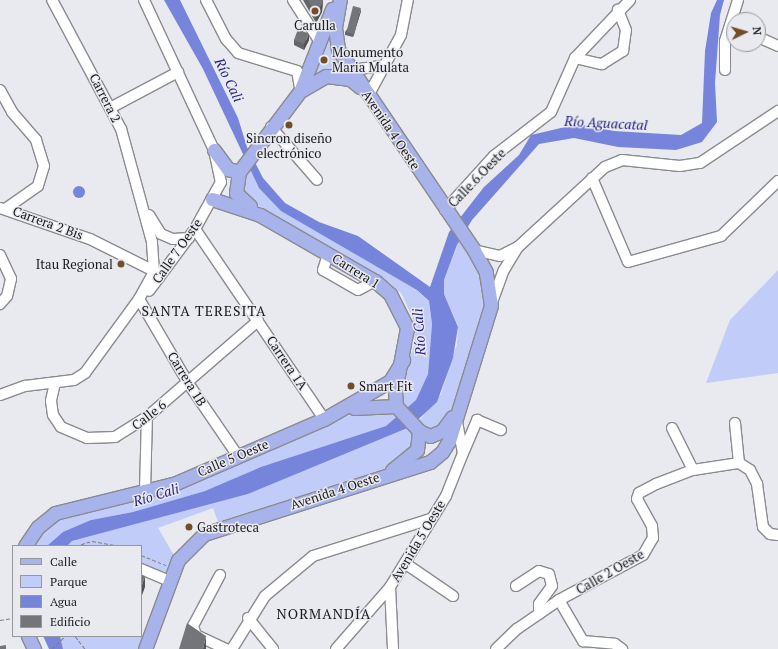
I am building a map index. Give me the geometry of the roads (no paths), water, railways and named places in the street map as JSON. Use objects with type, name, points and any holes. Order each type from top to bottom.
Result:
[{"type":"main road","points":[[300,91],[318,39],[335,0]]},
{"type":"main road","name":"Avenida 4 Oeste","points":[[145,649],[169,581],[183,552],[204,534],[387,474],[430,462],[442,452],[456,418],[491,305],[486,272],[472,247],[447,214],[338,49],[335,26],[340,0]]},
{"type":"main road","points":[[318,39],[338,49]]},
{"type":"main road","points":[[260,215],[236,193],[240,170],[262,138],[300,91],[315,80],[339,76],[360,86],[368,96]]},
{"type":"main road","points":[[214,150],[228,169],[240,170]]},
{"type":"main road","points":[[212,199],[260,215]]},
{"type":"main road","name":"Carrera 1","points":[[260,215],[375,281],[390,294],[404,318],[407,328],[403,360],[395,391],[398,407]]},
{"type":"main road","name":"Calle 5 Oeste","points":[[27,542],[55,513],[176,483],[324,419],[390,381],[403,360]]},
{"type":"main road","points":[[324,419],[361,405],[398,407],[418,429],[430,436],[439,434],[461,400]]},
{"type":"main road","points":[[387,474],[417,450],[418,429]]},
{"type":"main road","points":[[28,637],[34,649]]},
{"type":"street","name":"Carrera 2","points":[[52,0],[112,107],[143,203],[158,273]]},
{"type":"street","points":[[144,0],[214,150],[221,182],[212,199]]},
{"type":"street","points":[[206,0],[226,39],[238,53],[297,71],[300,91]]},
{"type":"street","points":[[293,0],[318,39]]},
{"type":"street","points":[[368,96],[381,66],[401,35],[408,0]]},
{"type":"street","name":"Calle 6 Oeste","points":[[447,214],[494,156],[551,112],[575,58],[618,10],[630,0]]},
{"type":"street","points":[[735,12],[738,0]]},
{"type":"street","points":[[575,58],[602,64],[623,51],[626,30],[618,10]]},
{"type":"street","points":[[725,70],[726,39]]},
{"type":"street","points":[[766,41],[778,46]]},
{"type":"street","points":[[352,70],[381,66]]},
{"type":"street","points":[[112,107],[178,72]]},
{"type":"street","name":"Carrera 2 Bis","points":[[0,90],[12,112],[36,140],[44,166],[38,186],[3,208]]},
{"type":"street","name":"Avenida 4 Oeste","points":[[491,305],[504,270],[518,247],[592,178],[622,160],[680,166],[700,163],[738,140],[778,111]]},
{"type":"street","points":[[271,127],[316,180]]},
{"type":"street","points":[[592,178],[628,262],[721,236],[778,181]]},
{"type":"street","name":"Calle 7 Oeste","points":[[0,395],[25,386],[56,383],[85,373],[158,273],[189,238],[212,199]]},
{"type":"street","name":"Carrera 2","points":[[143,203],[161,234],[173,239],[189,238]]},
{"type":"street","name":"Carrera 2 Bis","points":[[3,208],[90,239],[158,273]]},
{"type":"street","name":"Carrera 1A","points":[[195,229],[324,419]]},
{"type":"street","name":"Avenida 4 Oeste","points":[[472,247],[500,256],[518,247]]},
{"type":"street","points":[[137,262],[153,251]]},
{"type":"street","points":[[0,255],[11,279],[7,296],[0,304]]},
{"type":"street","name":"Carrera 1B","points":[[139,299],[188,383],[238,456]]},
{"type":"street","name":"Calle 6","points":[[56,383],[51,401],[53,415],[61,427],[76,436],[115,437],[147,417],[258,321]]},
{"type":"street","points":[[145,491],[147,417]]},
{"type":"street","name":"Avenida 5 Oeste","points":[[336,649],[390,587],[406,564],[430,519],[456,476],[463,453],[456,418]]},
{"type":"street","points":[[463,453],[477,420],[501,430]]},
{"type":"street","points":[[735,424],[739,463],[750,470],[757,484],[763,527],[770,534],[778,535]]},
{"type":"street","points":[[672,428],[692,470]]},
{"type":"street","name":"Calle 2 Oeste","points":[[496,649],[539,614],[559,600],[643,555],[653,538],[652,526],[638,502],[639,493],[692,470],[739,463]]},
{"type":"street","points":[[232,649],[248,618],[281,581],[314,556],[345,543],[430,519]]},
{"type":"street","points":[[406,564],[453,596]]},
{"type":"street","points":[[142,569],[169,581]]},
{"type":"street","points":[[516,586],[539,571],[549,574],[552,586],[539,604],[539,614]]},
{"type":"street","points":[[220,575],[193,626],[196,635],[226,649]]},
{"type":"street","points":[[390,587],[393,649]]},
{"type":"street","points":[[559,600],[583,641],[615,644],[622,649]]},
{"type":"street","points":[[248,618],[273,649]]},
{"type":"water","points":[[164,0],[180,0],[238,118],[247,147],[263,178],[285,203],[319,222],[358,236],[430,287],[449,232],[484,187],[519,155],[531,135],[578,124],[614,131],[681,135],[702,123],[705,51],[711,13],[717,0],[724,0],[720,15],[715,83],[717,122],[702,142],[676,150],[618,147],[574,138],[539,144],[472,220],[457,245],[444,280],[444,294],[458,327],[453,358],[437,402],[410,427],[248,494],[72,541],[68,545],[48,545],[63,532],[91,520],[133,512],[205,491],[261,467],[386,426],[416,400],[428,374],[432,324],[429,301],[417,290],[281,211],[259,188],[203,69]]},
{"type":"water","points":[[79,186],[83,188],[85,192],[83,196],[79,198],[75,196],[73,192],[75,188]]},
{"type":"water","points":[[43,637],[60,637],[63,649],[49,649]]},
{"type":"place","name":"Carulla","points":[[315,11]]},
{"type":"place","name":"Monumento Maria Mulata","points":[[324,60]]},
{"type":"place","name":"Sincron diseño electrónico","points":[[289,125]]},
{"type":"place","name":"Itau Regional","points":[[121,264]]},
{"type":"place","name":"Smart Fit","points":[[351,386]]},
{"type":"place","name":"Gastroteca","points":[[189,527]]},
{"type":"district","name":"SANTA TERESITA","points":[[204,311]]},
{"type":"district","name":"NORMANDÍA","points":[[324,614]]},
{"type":"water label","name":"Río Cali","points":[[229,80]]},
{"type":"water label","name":"Río Aguacatal","points":[[606,123]]},
{"type":"water label","name":"Río Cali","points":[[419,332]]},
{"type":"water label","name":"Río Cali","points":[[156,495]]}]
